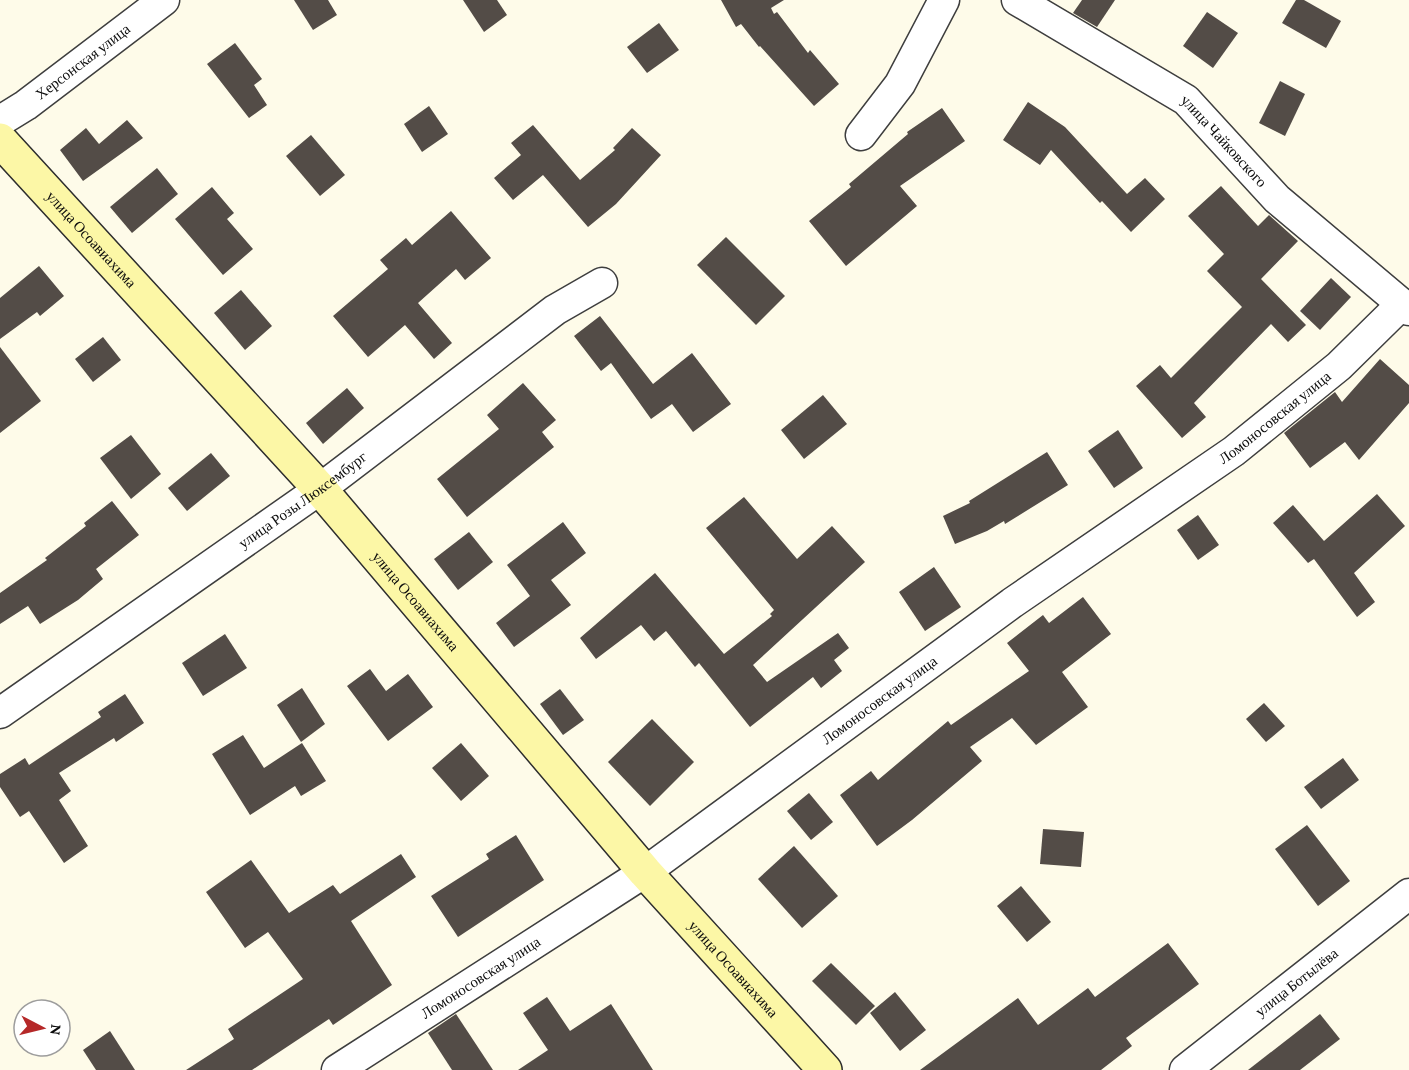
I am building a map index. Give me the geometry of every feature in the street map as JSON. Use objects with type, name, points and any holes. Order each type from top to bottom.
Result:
[{"type":"street","name":"Херсонская улица","points":[[0,121],[27,105],[164,0]]},
{"type":"street","points":[[861,135],[900,84],[944,0]]},
{"type":"street","name":"улица Чайковского","points":[[1017,0],[1186,100],[1277,199],[1405,307]]},
{"type":"street","name":"улица Осоавиахима","points":[[0,140],[320,489],[645,872],[825,1070]]},
{"type":"street","name":"улица Розы Люксембург","points":[[0,713],[320,489],[555,310],[602,283]]},
{"type":"street","name":"Ломоносовская улица","points":[[337,1070],[645,872],[1003,609],[1234,451],[1339,366],[1405,307]]},
{"type":"street","name":"улица Ботылёва","points":[[1185,1070],[1409,894]]},
{"type":"building","points":[[294,0],[328,0],[337,15],[313,30]]},
{"type":"building","points":[[463,0],[497,0],[507,15],[484,32]]},
{"type":"building","points":[[721,0],[784,0],[771,8],[774,14],[777,12],[808,53],[810,50],[839,84],[814,106],[759,47],[741,24],[736,27]]},
{"type":"building","points":[[1082,0],[1115,0],[1097,27],[1073,13]]},
{"type":"building","points":[[1296,0],[1304,0],[1341,21],[1326,48],[1282,23]]},
{"type":"building","points":[[1207,12],[1238,33],[1213,68],[1183,46]]},
{"type":"building","points":[[659,23],[679,50],[647,73],[627,47]]},
{"type":"building","points":[[235,43],[262,79],[254,85],[267,105],[249,118],[207,64]]},
{"type":"building","points":[[1280,81],[1305,94],[1285,136],[1259,123]]},
{"type":"building","points":[[1028,102],[1065,127],[1127,194],[1145,178],[1165,199],[1131,232],[1102,201],[1100,203],[1051,150],[1040,165],[1003,140]]},
{"type":"building","points":[[429,106],[448,134],[422,152],[404,124]]},
{"type":"building","points":[[942,108],[965,141],[900,186],[917,206],[846,266],[809,221],[851,187],[849,184],[908,134],[907,132]]},
{"type":"building","points":[[127,120],[143,138],[83,181],[60,150],[86,128],[99,144]]},
{"type":"building","points":[[533,125],[580,180],[615,150],[613,148],[632,128],[661,155],[616,204],[588,227],[543,175],[513,200],[494,178],[521,155],[511,143]]},
{"type":"building","points":[[311,135],[345,175],[320,196],[286,156]]},
{"type":"building","points":[[157,168],[178,194],[132,233],[110,207]]},
{"type":"building","points":[[1221,186],[1258,226],[1269,215],[1298,241],[1261,279],[1306,325],[1288,342],[1271,324],[1194,403],[1206,417],[1182,438],[1136,386],[1160,365],[1171,378],[1242,307],[1207,271],[1224,254],[1188,216]]},
{"type":"building","points":[[212,187],[234,213],[227,219],[253,249],[223,275],[175,219]]},
{"type":"building","points":[[451,211],[491,258],[465,280],[456,269],[418,303],[452,343],[434,359],[405,325],[368,357],[333,316],[388,269],[380,260],[406,238],[412,245]]},
{"type":"building","points":[[726,237],[785,296],[756,325],[697,265]]},
{"type":"building","points":[[39,266],[64,296],[40,316],[37,312],[0,339],[0,298]]},
{"type":"building","points":[[1331,278],[1351,297],[1320,330],[1300,311]]},
{"type":"building","points":[[241,290],[272,326],[245,350],[214,313]]},
{"type":"building","points":[[600,316],[653,384],[692,353],[731,404],[693,432],[672,404],[651,419],[611,363],[601,371],[574,336]]},
{"type":"building","points":[[103,337],[121,360],[93,382],[75,359]]},
{"type":"building","points":[[0,347],[41,401],[0,433]]},
{"type":"building","points":[[1380,359],[1409,385],[1409,403],[1359,460],[1345,442],[1310,468],[1284,433],[1335,392],[1342,402]]},
{"type":"building","points":[[523,383],[556,420],[542,432],[554,447],[467,517],[437,479],[499,429],[487,415]]},
{"type":"building","points":[[347,388],[364,408],[323,444],[306,423]]},
{"type":"building","points":[[823,395],[847,424],[804,459],[781,430]]},
{"type":"building","points":[[1118,430],[1143,468],[1114,488],[1088,451]]},
{"type":"building","points":[[131,435],[161,474],[131,499],[100,458]]},
{"type":"building","points":[[1047,452],[1068,485],[1005,524],[1004,521],[987,531],[955,544],[943,516],[970,503],[969,501]]},
{"type":"building","points":[[211,453],[230,476],[187,511],[168,488]]},
{"type":"building","points":[[1377,494],[1405,526],[1354,573],[1375,602],[1357,617],[1314,559],[1308,563],[1273,523],[1293,505],[1324,541]]},
{"type":"building","points":[[744,497],[797,559],[832,526],[865,562],[753,665],[767,682],[838,633],[849,648],[834,660],[842,671],[821,688],[813,677],[750,727],[699,663],[695,667],[666,631],[654,641],[641,625],[596,659],[580,638],[655,573],[724,654],[772,616],[770,614],[774,610],[706,528]]},
{"type":"building","points":[[112,501],[139,535],[96,569],[103,579],[78,600],[40,624],[28,606],[0,624],[0,593],[47,560],[45,558],[86,526],[84,523]]},
{"type":"building","points":[[1198,515],[1219,545],[1198,560],[1177,530]]},
{"type":"building","points":[[563,522],[586,553],[551,580],[571,605],[514,647],[496,623],[530,596],[507,565]]},
{"type":"building","points":[[469,532],[493,562],[458,590],[434,559]]},
{"type":"building","points":[[934,567],[961,607],[925,631],[899,592]]},
{"type":"building","points":[[1083,597],[1111,634],[1062,672],[1088,707],[1036,745],[1012,718],[970,747],[982,761],[912,820],[877,846],[840,795],[871,771],[878,780],[948,721],[951,725],[1029,671],[1007,643],[1043,615],[1049,623]]},
{"type":"building","points":[[225,634],[247,668],[203,696],[182,663]]},
{"type":"building","points":[[370,669],[386,691],[408,674],[433,707],[388,741],[347,686]]},
{"type":"building","points":[[302,688],[325,724],[301,742],[277,705]]},
{"type":"building","points":[[560,689],[584,720],[563,735],[540,704]]},
{"type":"building","points":[[125,694],[144,723],[116,742],[114,738],[59,773],[71,791],[59,800],[88,846],[64,863],[29,811],[20,817],[0,787],[0,774],[25,758],[29,765],[101,717],[98,712]]},
{"type":"building","points":[[1264,703],[1285,726],[1266,742],[1246,719]]},
{"type":"building","points":[[652,719],[694,762],[650,806],[608,762]]},
{"type":"building","points":[[243,735],[264,768],[302,743],[326,781],[301,796],[295,786],[250,815],[212,754]]},
{"type":"building","points":[[461,743],[489,776],[461,801],[432,768]]},
{"type":"building","points":[[1343,758],[1359,780],[1321,809],[1304,787]]},
{"type":"building","points":[[809,793],[833,822],[811,840],[787,811]]},
{"type":"building","points":[[1307,825],[1350,881],[1318,906],[1275,849]]},
{"type":"building","points":[[1043,829],[1084,832],[1081,867],[1040,864]]},
{"type":"building","points":[[516,835],[544,880],[458,937],[431,896],[489,859],[486,854]]},
{"type":"building","points":[[794,846],[838,896],[802,928],[758,879]]},
{"type":"building","points":[[401,854],[416,877],[351,921],[392,985],[333,1025],[329,1019],[252,1070],[186,1070],[234,1039],[228,1029],[303,979],[268,932],[245,948],[206,892],[251,860],[289,913],[333,885],[340,894]]},
{"type":"building","points":[[1021,886],[1051,922],[1027,942],[997,906]]},
{"type":"building","points":[[1168,943],[1199,984],[1126,1038],[1132,1046],[1101,1070],[920,1070],[1018,998],[1038,1025],[1088,988],[1095,997]]},
{"type":"building","points":[[831,963],[875,1006],[856,1025],[812,981]]},
{"type":"building","points":[[895,992],[926,1030],[900,1051],[870,1013]]},
{"type":"building","points":[[547,997],[570,1031],[611,1004],[653,1070],[518,1070],[548,1050],[523,1013]]},
{"type":"building","points":[[456,1014],[493,1070],[452,1070],[428,1033]]},
{"type":"building","points":[[1320,1014],[1340,1039],[1300,1070],[1248,1070]]},
{"type":"building","points":[[110,1031],[135,1070],[96,1070],[83,1050]]}]
